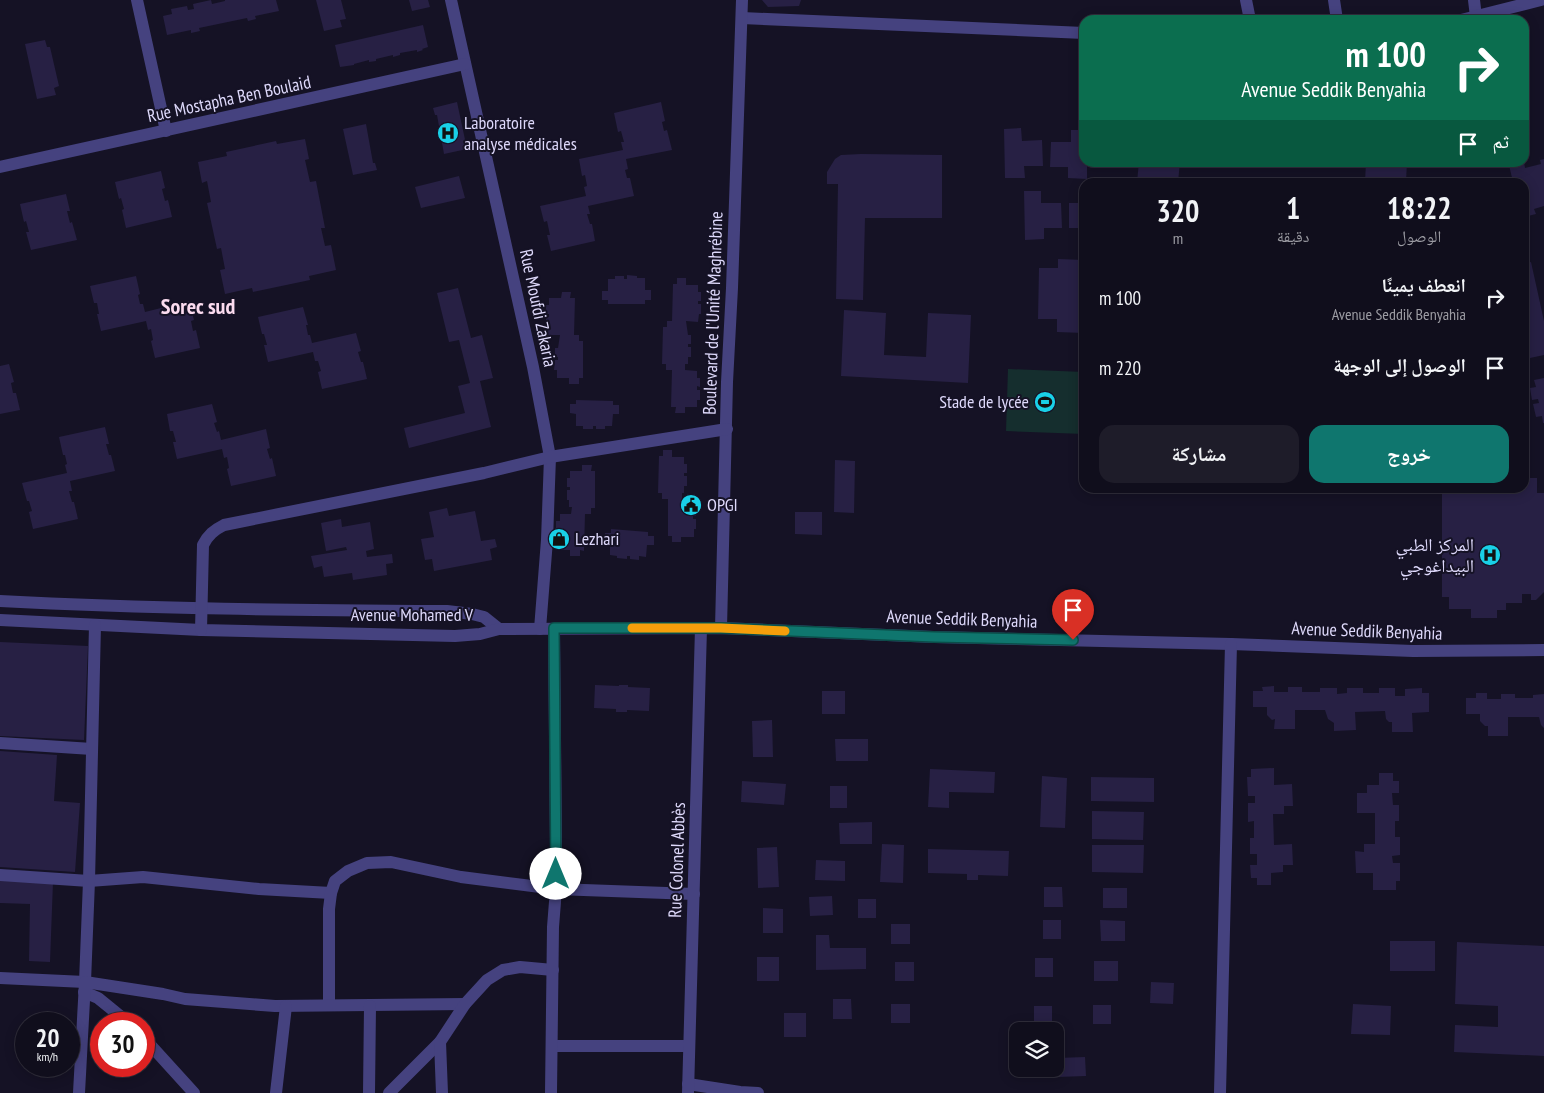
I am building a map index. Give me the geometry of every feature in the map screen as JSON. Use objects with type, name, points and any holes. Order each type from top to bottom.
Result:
[{"type":"street","points":[[137,0],[166,131]]},
{"type":"street","name":"Rue Moufdi Zakaria","points":[[451,0],[531,358],[550,457],[547,540],[540,629]]},
{"type":"street","name":"Boulevard de l'Unité Maghrébine","points":[[721,628],[727,382],[742,0]]},
{"type":"street","points":[[1246,0],[1249,15]]},
{"type":"street","points":[[1334,0],[1336,15]]},
{"type":"street","points":[[1474,0],[1476,15]]},
{"type":"street","points":[[1484,15],[1542,0]]},
{"type":"street","points":[[742,18],[1079,33]]},
{"type":"street","name":"Rue Mostapha Ben Boulaid","points":[[0,167],[465,64]]},
{"type":"street","points":[[201,630],[203,545],[207,536],[224,525],[550,457],[727,428]]},
{"type":"street","name":"Avenue Mohamed V","points":[[0,601],[201,610],[448,611],[472,614],[484,618],[499,630]]},
{"type":"street","name":"Avenue Mohamed V","points":[[0,620],[201,630],[455,636],[499,630]]},
{"type":"street","points":[[79,1093],[89,881],[95,625]]},
{"type":"street","points":[[551,1093],[554,970],[553,927],[556,889],[554,628]]},
{"type":"street","name":"Avenue Seddik Benyahia","points":[[499,630],[554,628],[721,628],[934,637],[1231,644],[1413,651],[1544,650]]},
{"type":"street","name":"Rue Colonel Abbès","points":[[688,1089],[702,628]]},
{"type":"street","points":[[1220,1093],[1231,644]]},
{"type":"street","points":[[0,743],[92,748]]},
{"type":"street","points":[[329,1005],[329,909],[334,881],[348,871],[367,863],[391,862],[461,877],[556,889],[694,894]]},
{"type":"street","points":[[0,875],[89,881],[143,877],[259,889],[331,893]]},
{"type":"street","points":[[389,1093],[440,1042],[465,1004],[487,980],[503,970],[520,968],[554,970]]},
{"type":"street","points":[[0,978],[163,994],[185,999],[275,1006],[465,1004]]},
{"type":"street","points":[[84,987],[115,1012]]},
{"type":"street","points":[[276,1093],[286,1006]]},
{"type":"street","points":[[369,1093],[370,1006]]},
{"type":"street","points":[[440,1042],[442,1093]]},
{"type":"street","points":[[552,1046],[689,1046]]},
{"type":"street","points":[[155,1050],[194,1093]]},
{"type":"street","points":[[688,1089],[758,1093]]},
{"type":"green space","name":"Stade de lycée","points":[[1008,369],[1079,372],[1079,434],[1006,431]]},
{"type":"building","points":[[211,0],[212,4],[225,0],[276,0],[279,11],[255,16],[256,19],[248,21],[247,18],[199,28],[200,31],[191,33],[191,30],[167,35],[163,16],[172,14],[171,9],[187,6],[188,10],[194,9],[193,4]]},
{"type":"building","points":[[316,0],[341,0],[346,19],[340,20],[342,27],[324,31]]},
{"type":"building","points":[[409,0],[428,0],[430,7],[412,11]]},
{"type":"building","points":[[762,0],[801,0],[799,6],[768,7]]},
{"type":"building","points":[[423,25],[428,47],[423,50],[400,53],[400,55],[393,57],[393,55],[376,59],[376,61],[369,62],[369,60],[340,67],[335,45]]},
{"type":"building","points":[[45,40],[47,47],[50,47],[59,86],[54,88],[56,95],[37,99],[25,44]]},
{"type":"building","points":[[457,102],[467,149],[444,154],[437,115],[435,115],[433,108]]},
{"type":"building","points":[[661,102],[665,121],[662,122],[664,131],[667,130],[672,150],[626,159],[628,169],[625,170],[627,178],[630,178],[634,196],[588,206],[590,214],[587,214],[590,224],[592,224],[595,241],[551,251],[547,235],[550,235],[547,221],[544,222],[540,206],[586,196],[584,187],[587,186],[585,175],[582,176],[579,159],[623,150],[621,142],[624,142],[621,131],[618,132],[614,113]]},
{"type":"building","points":[[366,124],[373,163],[375,163],[377,170],[353,175],[343,129]]},
{"type":"building","points":[[1021,128],[1022,141],[1042,140],[1043,166],[1024,166],[1025,178],[1005,178],[1004,129]]},
{"type":"building","points":[[1071,130],[1079,130],[1079,167],[1087,167],[1087,178],[1068,178],[1068,167],[1050,167],[1051,142],[1071,142]]},
{"type":"building","points":[[305,139],[309,159],[305,160],[310,182],[316,181],[325,228],[321,228],[325,246],[331,245],[336,270],[309,276],[310,280],[253,292],[252,288],[225,294],[220,270],[225,269],[221,248],[217,249],[207,203],[211,202],[207,181],[202,183],[198,162],[227,156],[226,152],[276,141],[277,144]]},
{"type":"building","points":[[841,155],[942,155],[942,218],[865,218],[863,300],[836,299],[838,184],[827,184],[827,172],[835,159]]},
{"type":"building","points":[[1544,159],[1544,206],[1534,209],[1536,214],[1529,216],[1529,178],[1512,178],[1509,167],[1525,168],[1541,164],[1540,160]]},
{"type":"building","points":[[1138,167],[1180,167],[1178,178],[1137,178]]},
{"type":"building","points":[[1366,167],[1407,167],[1406,178],[1365,178]]},
{"type":"building","points":[[161,171],[165,188],[162,189],[165,201],[168,200],[172,217],[126,228],[122,210],[124,209],[121,198],[119,199],[115,182]]},
{"type":"building","points":[[459,176],[465,198],[421,208],[415,187]]},
{"type":"building","points":[[1024,191],[1041,191],[1041,203],[1061,203],[1062,228],[1044,228],[1044,239],[1025,240]]},
{"type":"building","points":[[66,194],[70,211],[67,211],[77,240],[31,250],[26,232],[29,232],[26,221],[24,222],[20,204]]},
{"type":"building","points":[[1069,203],[1079,203],[1079,228],[1069,228]]},
{"type":"building","points":[[1058,259],[1079,260],[1079,333],[1057,332],[1057,319],[1038,319],[1039,268],[1058,268]]},
{"type":"building","points":[[1531,262],[1544,321],[1544,355],[1530,358],[1529,354],[1529,263]]},
{"type":"building","points":[[627,275],[645,278],[645,290],[651,290],[651,300],[645,300],[645,304],[608,304],[608,300],[602,300],[602,291],[608,291],[608,279],[615,279],[615,276],[624,276],[624,279],[627,279]]},
{"type":"building","points":[[136,276],[140,304],[143,304],[145,312],[189,301],[194,320],[191,321],[193,331],[196,330],[200,348],[155,358],[151,341],[153,340],[151,329],[148,330],[146,321],[101,331],[97,314],[99,314],[97,303],[94,303],[90,286]]},
{"type":"building","points":[[677,278],[686,278],[686,285],[698,285],[698,292],[701,292],[701,301],[698,301],[698,304],[701,304],[701,314],[699,314],[698,322],[686,321],[688,335],[691,335],[691,344],[688,344],[688,347],[691,347],[691,357],[688,357],[688,364],[685,364],[685,370],[697,371],[697,378],[700,378],[700,387],[697,386],[697,390],[700,390],[700,400],[697,400],[697,407],[685,407],[685,413],[675,413],[676,407],[671,407],[672,370],[666,370],[666,364],[662,364],[663,327],[667,327],[667,321],[672,321],[673,284],[677,284]]},
{"type":"building","points":[[458,288],[471,338],[482,335],[493,378],[480,381],[491,427],[409,448],[404,428],[465,413],[458,386],[470,383],[459,340],[449,342],[437,293]]},
{"type":"building","points":[[562,292],[571,292],[570,298],[575,298],[574,335],[579,335],[579,341],[583,341],[583,378],[579,378],[579,384],[569,384],[569,378],[557,378],[557,370],[554,370],[555,360],[558,360],[558,357],[555,357],[555,348],[558,348],[560,335],[548,335],[548,327],[546,327],[546,317],[549,317],[549,314],[546,314],[546,305],[549,305],[549,298],[561,298]]},
{"type":"building","points":[[303,307],[308,325],[306,325],[308,335],[310,335],[312,343],[356,333],[361,351],[358,352],[361,362],[363,362],[367,379],[322,389],[318,372],[321,371],[318,361],[315,361],[313,352],[268,362],[264,345],[267,345],[258,317]]},
{"type":"building","points":[[844,310],[886,313],[884,355],[926,357],[928,313],[971,315],[968,383],[841,376]]},
{"type":"building","points":[[9,364],[14,382],[11,383],[13,393],[16,393],[20,410],[0,414],[0,366]]},
{"type":"building","points":[[1544,378],[1543,423],[1542,416],[1536,417],[1533,404],[1539,403],[1538,399],[1532,400],[1530,388],[1536,387],[1534,380]]},
{"type":"building","points":[[576,400],[613,401],[613,405],[619,405],[619,414],[613,414],[612,426],[605,426],[605,429],[596,429],[596,426],[593,426],[593,429],[583,429],[583,426],[576,426],[576,414],[570,413],[570,404],[576,404]]},
{"type":"building","points":[[212,404],[217,422],[214,423],[217,432],[219,431],[221,440],[266,429],[270,448],[267,449],[270,459],[272,458],[276,476],[231,486],[227,469],[229,468],[227,457],[224,458],[222,449],[177,459],[173,442],[176,442],[173,431],[170,431],[167,414]]},
{"type":"building","points":[[105,427],[109,444],[106,444],[115,471],[70,481],[72,491],[69,491],[78,519],[33,529],[29,512],[32,511],[22,483],[67,473],[65,455],[63,455],[59,437]]},
{"type":"building","points":[[663,450],[672,450],[672,457],[684,457],[684,464],[687,464],[687,473],[684,473],[684,476],[687,476],[687,486],[684,486],[682,500],[693,500],[693,507],[697,507],[696,516],[693,516],[693,519],[696,519],[694,537],[681,537],[681,542],[672,542],[672,536],[668,536],[668,499],[662,499],[662,493],[658,493],[659,456],[663,456]]},
{"type":"building","points":[[835,460],[855,461],[854,513],[834,512]]},
{"type":"building","points":[[582,465],[592,465],[591,471],[595,471],[595,508],[591,508],[591,514],[585,514],[584,551],[580,550],[580,556],[570,556],[570,550],[558,550],[556,533],[559,533],[559,530],[556,529],[556,521],[560,521],[560,514],[571,514],[572,507],[569,507],[569,500],[567,500],[567,490],[570,490],[570,487],[567,487],[567,478],[570,478],[570,471],[582,471]]},
{"type":"building","name":"المركز الطبي البيداغوجي","points":[[1529,478],[1537,478],[1537,493],[1544,493],[1544,592],[1536,600],[1531,600],[1531,594],[1522,594],[1522,603],[1506,603],[1506,610],[1497,610],[1497,618],[1471,618],[1471,609],[1449,609],[1449,597],[1442,597],[1442,494],[1529,493]]},
{"type":"building","points":[[447,508],[449,516],[475,511],[481,541],[495,539],[497,547],[490,549],[492,560],[434,571],[432,559],[425,560],[421,539],[434,537],[429,512]]},
{"type":"building","points":[[795,512],[822,512],[822,535],[795,534]]},
{"type":"building","points":[[341,519],[342,527],[370,522],[374,549],[366,551],[367,557],[392,554],[393,563],[386,564],[387,575],[353,580],[352,573],[324,577],[322,566],[314,568],[311,556],[347,550],[346,547],[326,551],[321,523]]},
{"type":"building","points":[[611,529],[648,532],[648,536],[654,536],[654,545],[647,545],[646,557],[639,556],[639,560],[630,559],[630,556],[627,556],[627,559],[617,558],[617,556],[610,555],[610,543],[605,542],[605,533],[611,533]]},
{"type":"building","points":[[0,642],[88,646],[84,740],[0,736]]},
{"type":"building","points":[[595,685],[628,685],[628,687],[650,688],[649,711],[627,710],[627,712],[616,712],[616,709],[594,708]]},
{"type":"building","points":[[1274,686],[1274,692],[1288,692],[1288,687],[1302,687],[1302,692],[1320,692],[1320,688],[1337,688],[1337,694],[1347,693],[1347,688],[1363,688],[1363,693],[1379,693],[1379,688],[1395,688],[1395,696],[1405,696],[1405,689],[1422,688],[1422,693],[1429,693],[1429,712],[1412,713],[1413,732],[1392,732],[1392,722],[1386,719],[1385,711],[1355,712],[1356,730],[1334,731],[1334,723],[1328,719],[1325,710],[1295,710],[1295,729],[1274,729],[1275,719],[1272,720],[1267,715],[1267,707],[1253,707],[1253,691],[1263,691],[1262,687]]},
{"type":"building","points":[[822,691],[845,691],[845,714],[822,714]]},
{"type":"building","points":[[1476,693],[1487,693],[1487,699],[1501,699],[1501,694],[1515,694],[1515,698],[1533,698],[1533,695],[1544,694],[1544,728],[1539,717],[1508,717],[1508,736],[1488,736],[1488,726],[1485,726],[1480,721],[1480,714],[1466,714],[1466,698],[1476,698]]},
{"type":"building","points":[[772,720],[773,757],[753,757],[752,721]]},
{"type":"building","points":[[835,739],[868,739],[868,761],[836,761]]},
{"type":"building","points":[[0,751],[57,755],[54,801],[80,803],[75,872],[0,867]]},
{"type":"building","points":[[1274,768],[1274,785],[1292,784],[1293,806],[1284,806],[1284,814],[1273,814],[1274,845],[1292,844],[1293,865],[1283,865],[1283,872],[1271,873],[1271,885],[1257,885],[1257,878],[1251,878],[1250,865],[1257,865],[1257,854],[1250,854],[1250,838],[1254,838],[1254,821],[1248,822],[1248,803],[1255,803],[1255,796],[1248,796],[1247,777],[1251,777],[1251,769]]},
{"type":"building","points":[[930,769],[995,772],[994,793],[949,792],[949,808],[928,807]]},
{"type":"building","points":[[1379,773],[1393,773],[1393,781],[1399,781],[1399,793],[1392,793],[1393,805],[1399,805],[1399,821],[1395,821],[1395,837],[1400,837],[1400,855],[1392,856],[1393,863],[1400,863],[1400,881],[1396,881],[1396,890],[1373,890],[1373,873],[1356,873],[1355,851],[1364,852],[1364,844],[1375,844],[1375,813],[1357,813],[1357,793],[1367,793],[1367,785],[1379,785]]},
{"type":"building","points":[[1042,776],[1067,778],[1065,828],[1040,827]]},
{"type":"building","points":[[1091,777],[1154,778],[1154,802],[1091,801]]},
{"type":"building","points":[[742,781],[786,784],[784,805],[741,802]]},
{"type":"building","points":[[830,786],[847,786],[847,808],[830,808]]},
{"type":"building","points":[[1092,811],[1144,812],[1143,840],[1092,839]]},
{"type":"building","points":[[872,822],[872,844],[840,844],[839,823]]},
{"type":"building","points":[[882,844],[904,845],[903,883],[880,882]]},
{"type":"building","points":[[1092,845],[1144,845],[1143,873],[1092,872]]},
{"type":"building","points":[[777,847],[779,887],[758,888],[757,848]]},
{"type":"building","points":[[928,849],[1009,851],[1008,876],[978,875],[978,880],[967,880],[967,874],[928,873]]},
{"type":"building","points":[[816,860],[845,861],[845,881],[815,880]]},
{"type":"building","points":[[0,880],[53,882],[50,962],[29,961],[30,904],[0,903]]},
{"type":"building","points":[[1044,887],[1062,887],[1063,907],[1044,907]]},
{"type":"building","points":[[1103,888],[1127,888],[1127,908],[1103,908]]},
{"type":"building","points":[[832,896],[833,915],[810,916],[809,897]]},
{"type":"building","points":[[858,899],[876,899],[876,918],[858,918]]},
{"type":"building","points":[[763,908],[783,909],[783,933],[763,933]]},
{"type":"building","points":[[1043,920],[1061,920],[1061,939],[1043,939]]},
{"type":"building","points":[[1100,920],[1125,921],[1125,941],[1101,941]]},
{"type":"building","points":[[891,924],[910,924],[910,944],[891,944]]},
{"type":"building","points":[[816,935],[829,935],[830,948],[866,948],[866,969],[816,970]]},
{"type":"building","points":[[1390,941],[1435,941],[1435,971],[1390,971]]},
{"type":"building","points":[[1457,942],[1544,946],[1544,1056],[1454,1052],[1455,1025],[1498,1027],[1498,1006],[1455,1004]]},
{"type":"building","points":[[757,957],[779,957],[779,981],[757,981]]},
{"type":"building","points":[[1035,958],[1053,958],[1053,977],[1035,977]]},
{"type":"building","points":[[1094,961],[1118,961],[1118,981],[1094,981]]},
{"type":"building","points":[[895,962],[914,962],[914,981],[895,981]]},
{"type":"building","points":[[1151,982],[1174,983],[1173,1004],[1150,1003]]},
{"type":"building","points":[[833,999],[851,999],[852,1019],[833,1019]]},
{"type":"building","points":[[891,1004],[910,1004],[910,1023],[891,1023]]},
{"type":"building","points":[[1353,1004],[1391,1006],[1390,1035],[1351,1034]]},
{"type":"building","points":[[1093,1005],[1111,1005],[1111,1024],[1093,1024]]},
{"type":"building","points":[[1034,1006],[1052,1006],[1052,1022],[1034,1022]]},
{"type":"building","points":[[784,1013],[806,1013],[806,1037],[784,1037]]},
{"type":"building","points":[[1085,1057],[1086,1076],[1064,1077],[1064,1058]]},
{"type":"slow traffic","points":[[632,628],[721,628],[785,631]]},
{"type":"place","name":"Laboratoire analyse médicales","points":[[448,133]]},
{"type":"place","name":"Stade de lycée","points":[[1045,402]]},
{"type":"place","name":"OPGI","points":[[691,505]]},
{"type":"place","name":"Lezhari","points":[[559,539]]},
{"type":"place","name":"المركز الطبي البيداغوجي","points":[[1490,555]]},
{"type":"district","name":"Sorec sud","points":[[198,306]]},
{"type":"route","points":[[556,874],[554,628],[721,628],[934,637],[1073,640]]}]
